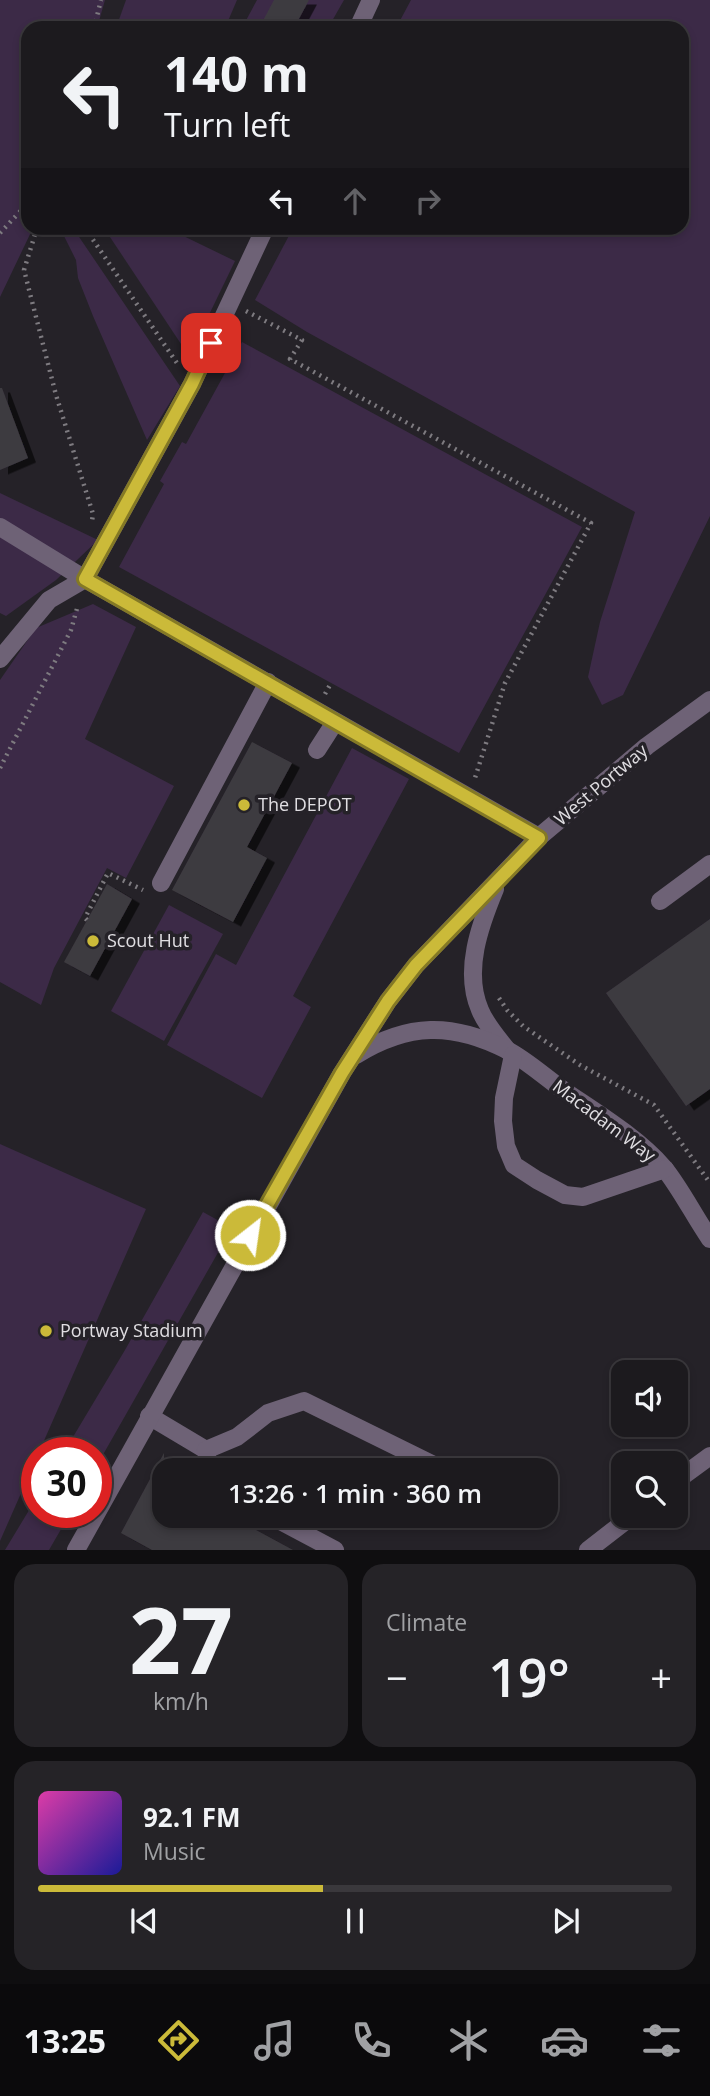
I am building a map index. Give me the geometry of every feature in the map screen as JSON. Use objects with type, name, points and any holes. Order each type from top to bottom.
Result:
[{"type":"street","points":[[361,21],[371,0]]},
{"type":"street","points":[[0,659],[49,600],[85,579],[192,384],[262,235]]},
{"type":"street","points":[[0,527],[85,579],[539,838]]},
{"type":"street","points":[[161,883],[268,682]]},
{"type":"street","name":"West Portway","points":[[76,1550],[335,1084],[388,1001],[416,965],[539,838],[648,746],[710,701]]},
{"type":"street","points":[[317,750],[335,722]]},
{"type":"street","points":[[660,901],[710,864]]},
{"type":"street","points":[[499,878],[479,932],[473,979],[480,1011],[510,1053],[503,1121],[506,1146],[514,1165],[565,1195],[583,1197],[665,1169]]},
{"type":"street","points":[[353,1056],[391,1036],[425,1029],[473,1037],[510,1053]]},
{"type":"street","name":"Macadam Way","points":[[510,1053],[606,1119],[652,1156],[665,1169],[710,1239]]},
{"type":"street","points":[[206,1450],[237,1437],[268,1413],[304,1401],[420,1458]]},
{"type":"street","points":[[149,1416],[206,1450]]},
{"type":"street","points":[[206,1450],[207,1458]]},
{"type":"street","points":[[688,1472],[710,1456]]},
{"type":"street","points":[[294,1528],[335,1550]]},
{"type":"street","points":[[588,1550],[616,1528]]},
{"type":"path","points":[[96,21],[101,0]]},
{"type":"path","points":[[0,233],[21,210]]},
{"type":"path","points":[[35,235],[24,270],[56,395],[93,514],[92,527]]},
{"type":"path","points":[[90,235],[192,384]]},
{"type":"path","points":[[230,302],[302,340],[290,359],[590,523],[505,682],[468,799]]},
{"type":"path","points":[[0,768],[71,630],[85,579]]},
{"type":"path","points":[[323,697],[331,683]]},
{"type":"path","points":[[88,920],[85,918],[108,873],[155,896],[161,883]]},
{"type":"path","points":[[494,990],[507,1010],[523,1026],[580,1065],[654,1105],[710,1183]]},
{"type":"shaded area","points":[[0,0],[105,0],[99,21],[21,21],[21,235],[30,235],[0,297]]},
{"type":"shaded area","points":[[126,0],[237,0],[228,21],[118,21]]},
{"type":"shaded area","points":[[257,0],[344,0],[332,21],[246,21]]},
{"type":"shaded area","points":[[411,0],[710,0],[710,516],[623,695],[602,705],[588,677],[600,622],[635,512],[307,332],[255,300],[289,235],[689,235],[689,21],[400,21]]},
{"type":"shaded area","points":[[64,235],[78,235],[180,386],[147,440],[78,278],[76,260]]},
{"type":"shaded area","points":[[109,235],[181,235],[235,261],[189,356]]},
{"type":"shaded area","points":[[242,342],[582,527],[459,753],[119,567],[164,484],[160,481],[182,442],[186,444]]},
{"type":"shaded area","points":[[0,493],[98,540],[56,580],[6,616],[0,613]]},
{"type":"shaded area","points":[[93,604],[136,627],[85,739],[174,786],[126,878],[107,868],[54,968],[41,1005],[0,982],[0,680],[36,628]]},
{"type":"shaded area","points":[[352,748],[409,779],[293,996],[311,1007],[262,1098],[167,1045],[216,954],[236,965]]},
{"type":"shaded area","points":[[169,905],[223,934],[164,1041],[111,1011]]},
{"type":"shaded area","name":"Portway Stadium","points":[[0,1144],[146,1209],[46,1437],[21,1437],[21,1493],[0,1541]]},
{"type":"shaded area","points":[[203,1212],[232,1228],[112,1439],[73,1437]]},
{"type":"shaded area","points":[[21,1524],[21,1528],[62,1528],[49,1550],[5,1550]]},
{"type":"building","points":[[274,0],[309,0],[298,21],[263,21]]},
{"type":"building","points":[[0,388],[28,458],[0,470]]},
{"type":"building","name":"The DEPOT","points":[[252,742],[292,763],[247,847],[267,858],[233,922],[172,890]]},
{"type":"building","name":"Scout Hut","points":[[107,884],[132,899],[90,976],[64,962]]},
{"type":"building","points":[[710,919],[710,1089],[686,1106],[606,993]]},
{"type":"building","points":[[152,1475],[152,1528],[252,1528],[293,1550],[152,1550],[121,1533]]},
{"type":"place","name":"The DEPOT","points":[[244,805]]},
{"type":"place","name":"Scout Hut","points":[[93,941]]},
{"type":"place","name":"Portway Stadium","points":[[46,1331]]},
{"type":"route","points":[[211,343],[192,384],[85,579],[539,838],[416,965],[388,1001],[342,1073],[250,1235]]}]
